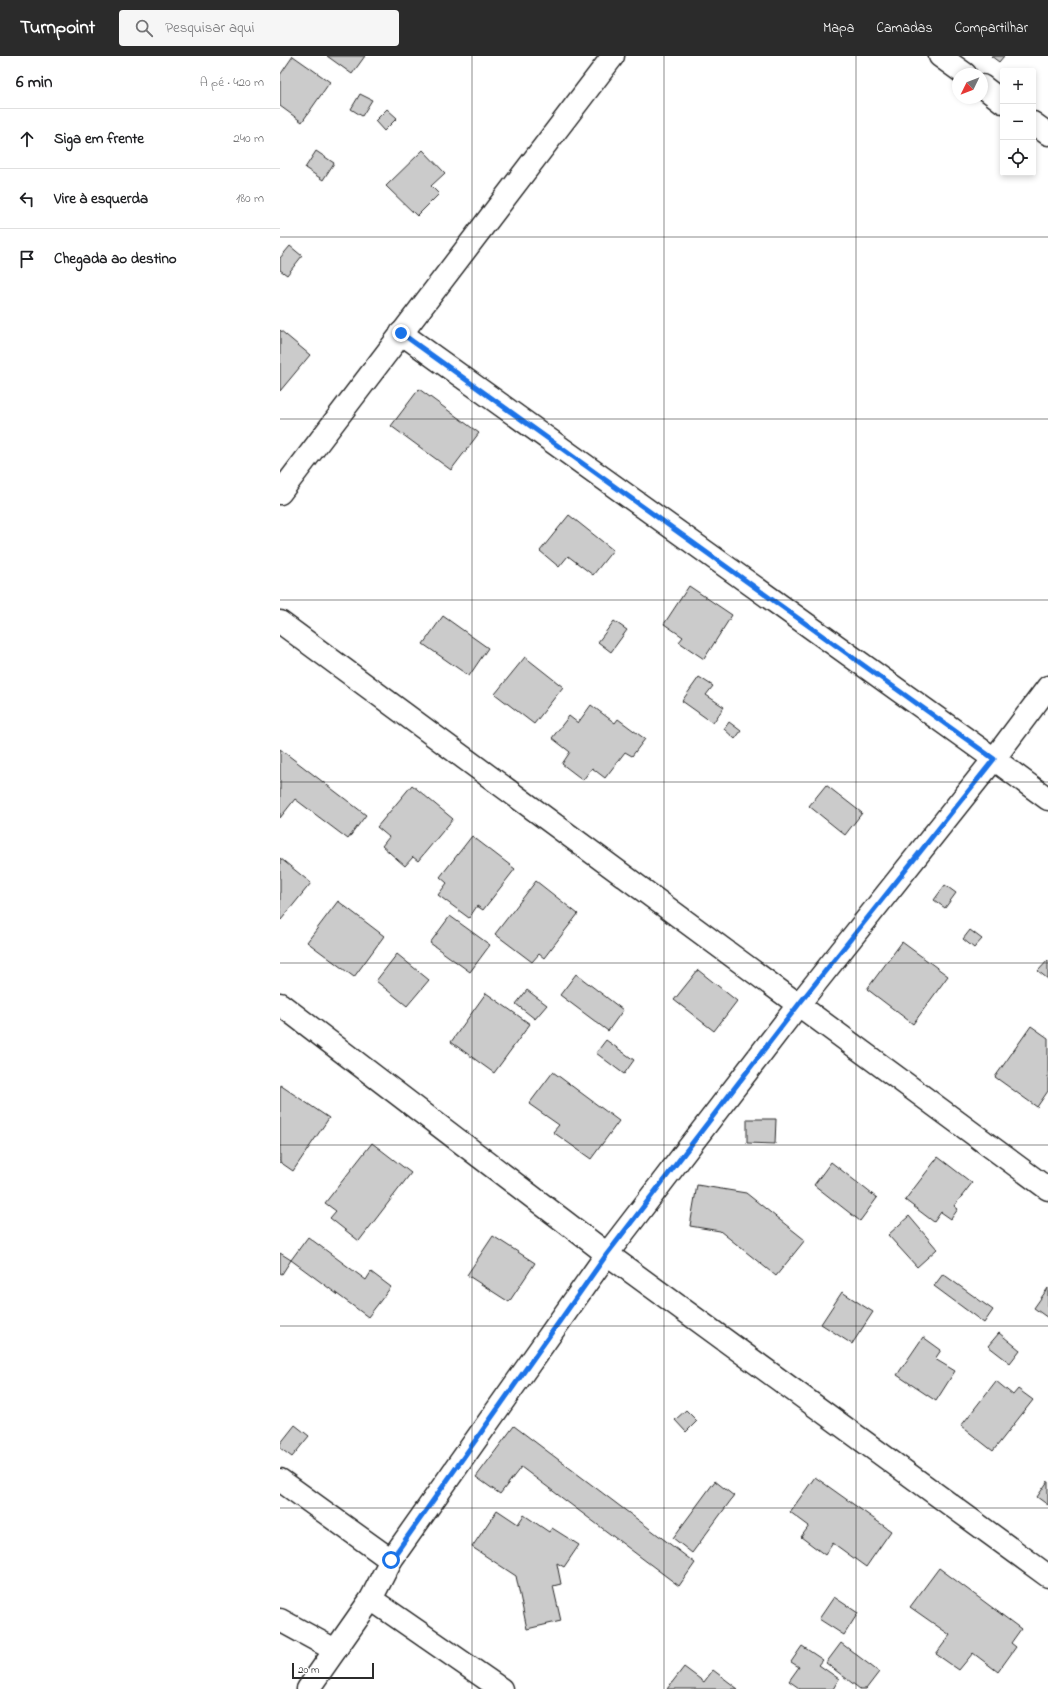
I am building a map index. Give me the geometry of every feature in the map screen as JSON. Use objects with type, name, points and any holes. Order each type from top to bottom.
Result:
[{"type":"street","points":[[280,493],[613,56]]},
{"type":"street","points":[[940,56],[957,68]]},
{"type":"street","points":[[988,91],[1000,100]]},
{"type":"street","points":[[1036,125],[1048,134]]},
{"type":"street","points":[[401,333],[1048,799]]},
{"type":"street","points":[[280,622],[1048,1189]]},
{"type":"street","points":[[308,1689],[371,1599],[391,1560],[607,1254],[799,1004],[994,759],[1048,687]]},
{"type":"street","points":[[280,1004],[607,1254],[1048,1576]]},
{"type":"street","points":[[280,1480],[391,1560]]},
{"type":"street","points":[[371,1599],[501,1689]]},
{"type":"street","points":[[280,1620],[335,1650]]},
{"type":"building","points":[[293,56],[330,82],[302,122],[280,106],[280,75]]},
{"type":"building","points":[[327,56],[365,56],[352,74]]},
{"type":"building","points":[[991,56],[1004,56],[999,62]]},
{"type":"building","points":[[360,94],[372,100],[362,116],[351,109]]},
{"type":"building","points":[[387,109],[397,118],[384,131],[375,121]]},
{"type":"building","points":[[423,150],[445,173],[431,186],[439,194],[417,216],[386,186]]},
{"type":"building","points":[[316,151],[334,163],[323,180],[305,168]]},
{"type":"building","points":[[290,246],[302,256],[287,275],[280,270],[280,258]]},
{"type":"building","points":[[280,330],[310,355],[280,391]]},
{"type":"building","points":[[419,389],[479,433],[451,470],[391,426]]},
{"type":"building","points":[[569,515],[613,550],[593,575],[568,556],[559,567],[540,551]]},
{"type":"building","points":[[689,586],[732,615],[704,659],[679,642],[683,637],[664,624]]},
{"type":"building","points":[[443,616],[488,648],[469,676],[423,644]]},
{"type":"building","points":[[614,621],[627,630],[611,652],[598,642]]},
{"type":"building","points":[[525,657],[563,687],[534,724],[495,694]]},
{"type":"building","points":[[699,677],[713,686],[706,695],[724,707],[713,723],[682,701]]},
{"type":"building","points":[[591,705],[615,723],[618,719],[645,739],[632,756],[625,752],[605,778],[592,768],[583,780],[562,764],[570,752],[552,738],[569,716],[578,723]]},
{"type":"building","points":[[729,722],[741,731],[735,739],[724,729]]},
{"type":"building","points":[[280,749],[366,815],[348,839],[295,799],[280,818]]},
{"type":"building","points":[[412,785],[453,819],[418,861],[413,857],[405,866],[382,846],[389,837],[377,827]]},
{"type":"building","points":[[826,785],[862,813],[845,835],[809,806]]},
{"type":"building","points":[[472,836],[515,869],[483,910],[477,906],[469,918],[438,895],[447,883],[440,877]]},
{"type":"building","points":[[280,858],[311,883],[281,920],[280,919]]},
{"type":"building","points":[[536,881],[578,914],[544,958],[539,954],[532,962],[495,934]]},
{"type":"building","points":[[945,885],[956,893],[945,908],[934,900]]},
{"type":"building","points":[[338,901],[384,936],[354,977],[307,942]]},
{"type":"building","points":[[450,916],[490,945],[470,972],[430,943]]},
{"type":"building","points":[[970,930],[982,939],[974,948],[963,939]]},
{"type":"building","points":[[902,942],[948,976],[913,1024],[867,989]]},
{"type":"building","points":[[397,954],[429,980],[407,1006],[376,981]]},
{"type":"building","points":[[1048,960],[1048,979],[1038,971]]},
{"type":"building","points":[[698,970],[737,1001],[714,1031],[674,1000]]},
{"type":"building","points":[[576,974],[623,1010],[608,1031],[560,995]]},
{"type":"building","points":[[527,990],[547,1005],[535,1019],[516,1004]]},
{"type":"building","points":[[486,993],[530,1024],[494,1073],[451,1042]]},
{"type":"building","points":[[1031,1026],[1048,1038],[1048,1091],[1037,1107],[995,1077]]},
{"type":"building","points":[[606,1040],[634,1060],[624,1074],[596,1053]]},
{"type":"building","points":[[553,1072],[619,1121],[591,1159],[553,1132],[559,1125],[529,1104]]},
{"type":"building","points":[[280,1085],[329,1118],[293,1171],[280,1162]]},
{"type":"building","points":[[747,1119],[776,1119],[775,1144],[747,1143]]},
{"type":"building","points":[[372,1143],[411,1173],[359,1241],[330,1218],[336,1211],[325,1203]]},
{"type":"building","points":[[938,1157],[972,1183],[954,1206],[958,1209],[951,1219],[941,1212],[934,1222],[905,1200]]},
{"type":"building","points":[[831,1162],[877,1198],[860,1221],[814,1185]]},
{"type":"building","points":[[697,1185],[746,1193],[805,1240],[776,1276],[720,1231],[690,1226]]},
{"type":"building","points":[[909,1216],[937,1249],[917,1267],[888,1235]]},
{"type":"building","points":[[493,1236],[535,1263],[509,1302],[467,1275]]},
{"type":"building","points":[[308,1237],[366,1280],[371,1272],[391,1287],[368,1317],[291,1260]]},
{"type":"building","points":[[280,1253],[291,1260],[282,1274],[280,1273]]},
{"type":"building","points":[[943,1274],[993,1310],[984,1323],[934,1286]]},
{"type":"building","points":[[1048,1288],[1048,1318],[1034,1308]]},
{"type":"building","points":[[842,1292],[873,1312],[852,1344],[821,1324]]},
{"type":"building","points":[[999,1333],[1020,1350],[1010,1363],[988,1346]]},
{"type":"building","points":[[923,1337],[941,1350],[935,1359],[955,1371],[936,1401],[897,1375]]},
{"type":"building","points":[[996,1381],[1013,1395],[1018,1389],[1033,1400],[993,1451],[961,1426]]},
{"type":"building","points":[[686,1410],[697,1421],[686,1432],[675,1420]]},
{"type":"building","points":[[295,1425],[309,1436],[292,1457],[280,1448],[280,1444]]},
{"type":"building","points":[[514,1426],[695,1563],[679,1586],[521,1467],[500,1494],[476,1477]]},
{"type":"building","points":[[815,1477],[891,1531],[866,1567],[833,1543],[825,1555],[801,1537],[809,1526],[790,1512]]},
{"type":"building","points":[[715,1481],[734,1496],[692,1553],[673,1538]]},
{"type":"building","points":[[1048,1481],[1048,1505],[1037,1497]]},
{"type":"building","points":[[497,1510],[518,1524],[524,1515],[549,1532],[552,1528],[579,1545],[564,1567],[557,1563],[561,1584],[553,1586],[561,1621],[527,1629],[516,1576],[472,1547]]},
{"type":"building","points":[[939,1568],[1021,1629],[1011,1643],[1016,1647],[998,1672],[973,1653],[959,1670],[936,1654],[950,1635],[910,1607]]},
{"type":"building","points":[[834,1597],[858,1613],[844,1635],[819,1619]]},
{"type":"building","points":[[841,1643],[879,1672],[866,1689],[860,1689],[826,1663]]},
{"type":"building","points":[[802,1646],[823,1660],[819,1665],[839,1679],[833,1689],[799,1689],[789,1681],[799,1667],[791,1662]]},
{"type":"building","points":[[684,1667],[704,1682],[713,1670],[738,1689],[667,1689]]},
{"type":"route","points":[[391,1560],[607,1254],[799,1004],[994,759],[401,333]]}]
